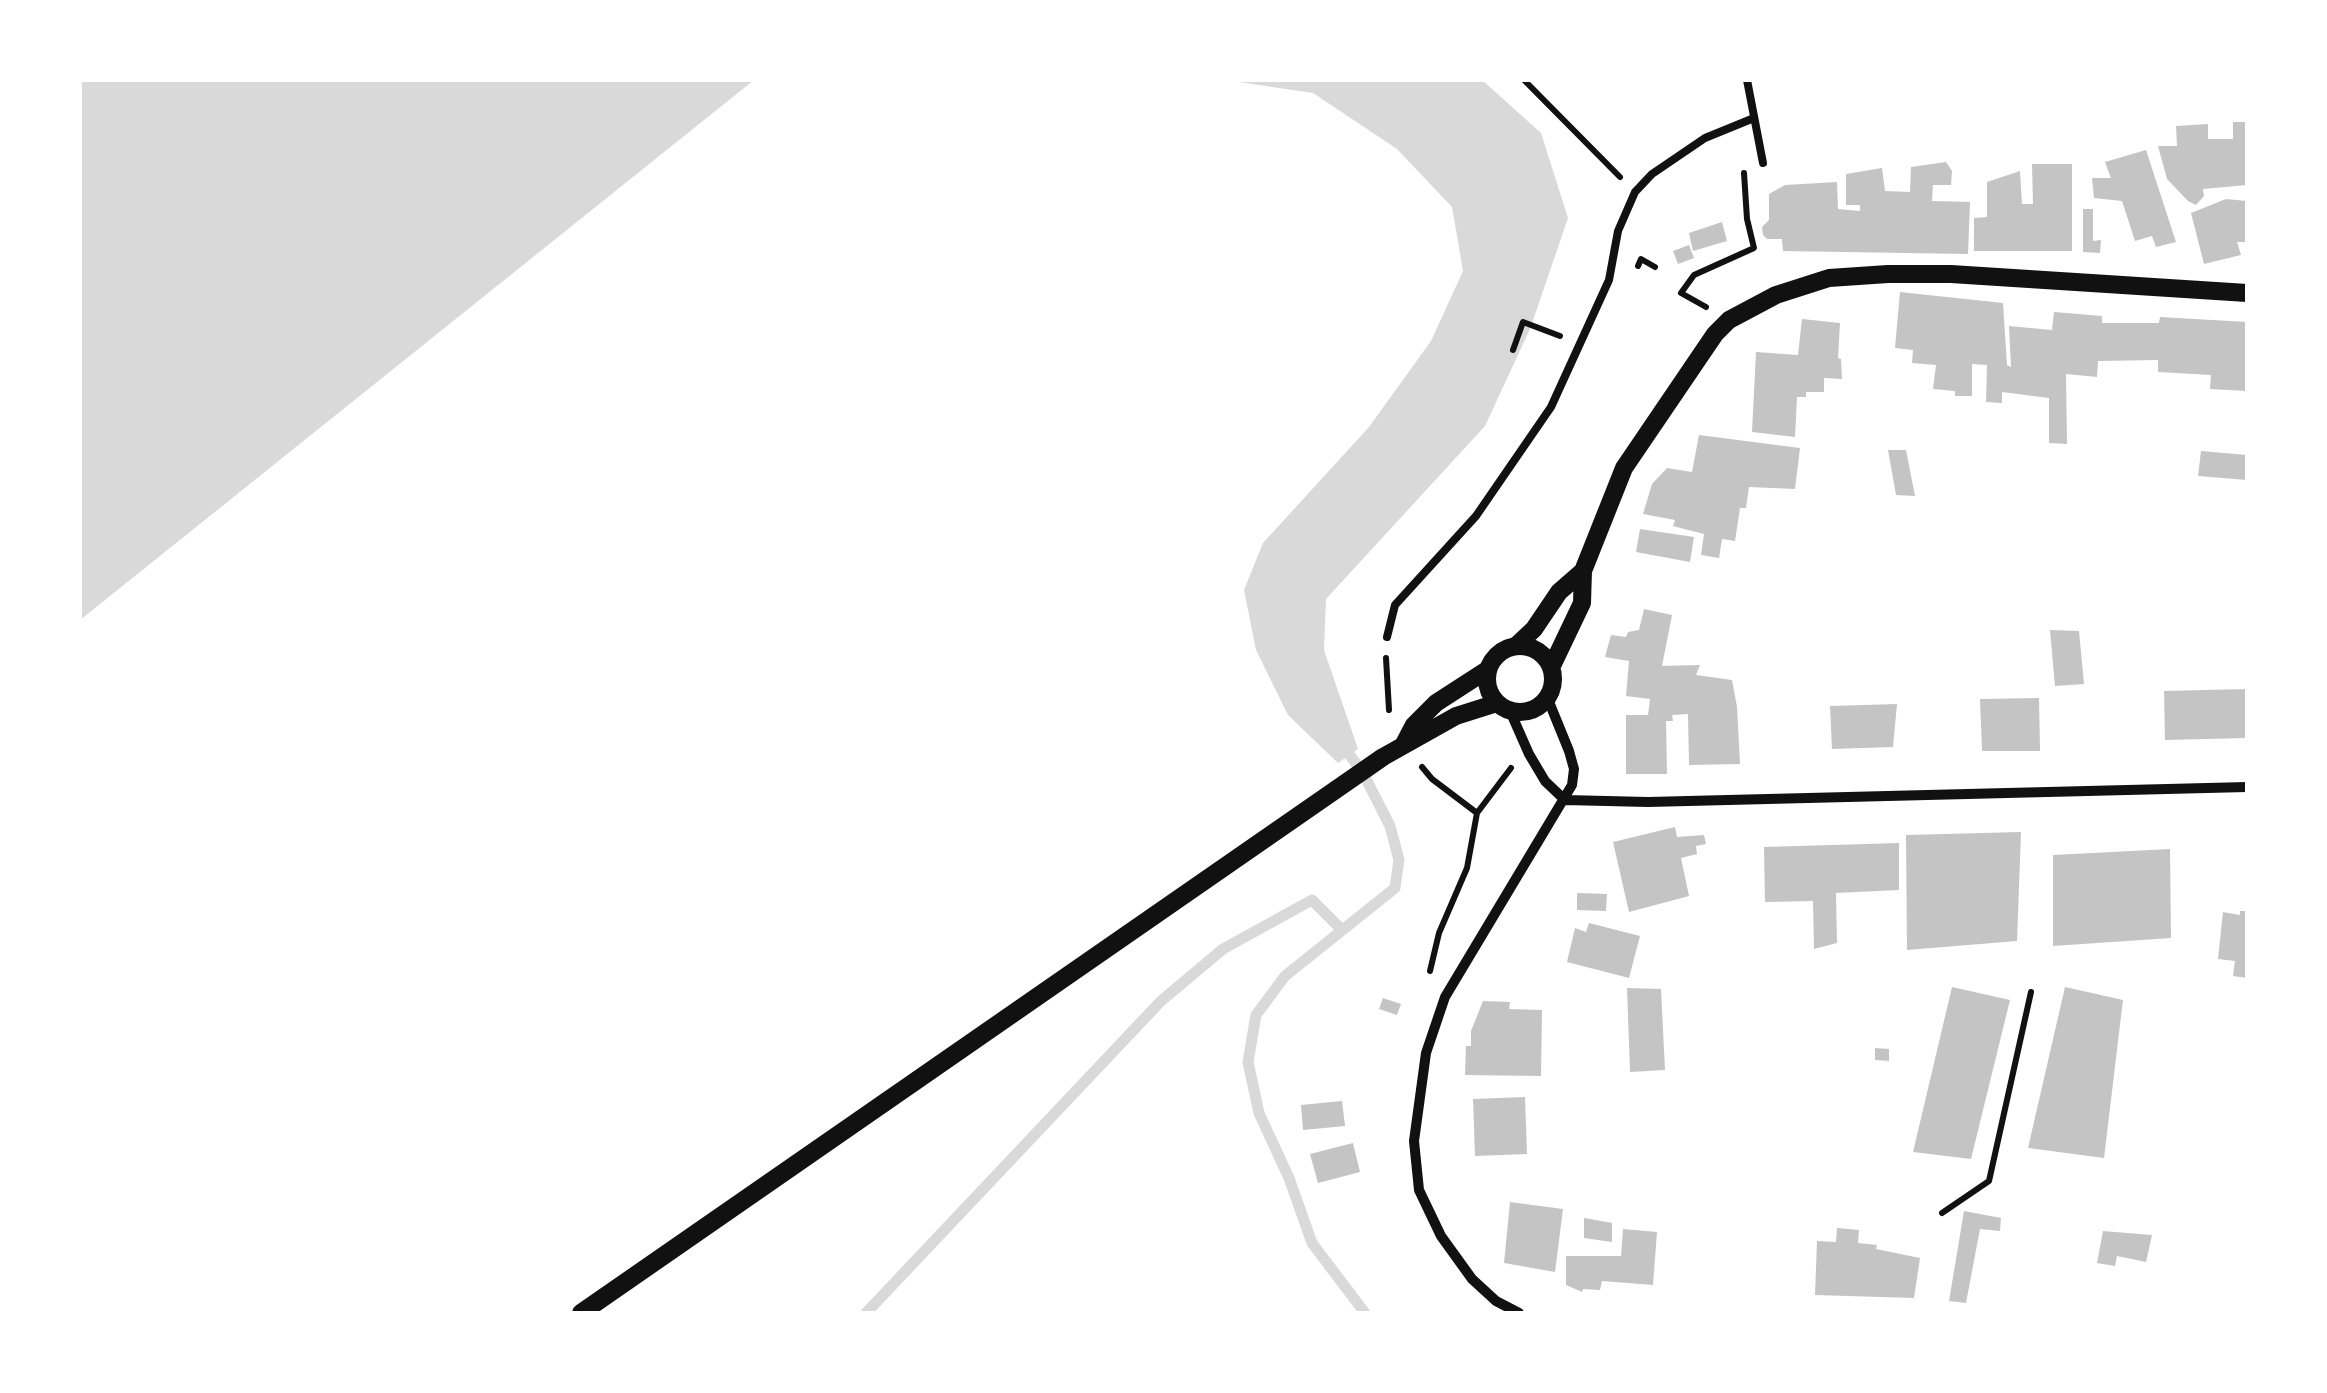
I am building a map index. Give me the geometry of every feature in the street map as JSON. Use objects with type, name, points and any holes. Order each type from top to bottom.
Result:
[{"type":"street","points":[[1551,668],[1582,603],[1583,571],[1624,468],[1714,334],[1729,320],[1776,295],[1829,278],[1888,274],[1951,274],[2247,293]]},
{"type":"street","points":[[1583,571],[1559,592],[1534,629],[1518,645],[1495,656],[1488,670],[1487,685],[1504,707],[1545,781],[1564,800],[1648,802],[2247,787]]},
{"type":"street","points":[[1518,645],[1542,654],[1551,668],[1548,697],[1574,769],[1564,800],[1445,997],[1426,1053],[1416,1115],[1415,1164],[1420,1190],[1440,1236],[1472,1279],[1496,1301],[1519,1313]]},
{"type":"street","points":[[1404,744],[1414,725],[1436,704],[1488,670]]},
{"type":"street","points":[[580,1313],[1404,744],[1456,716],[1504,707],[1531,710],[1548,697]]},
{"type":"lane","points":[[1747,80],[1763,163]]},
{"type":"lane","points":[[1386,636],[1395,604],[1476,516],[1551,407],[1609,280],[1618,231],[1635,192],[1652,174],[1705,138],[1754,118]]},
{"type":"path","points":[[1524,80],[1635,192]]},
{"type":"path","points":[[1729,320],[1681,292],[1694,275],[1754,248],[1747,218],[1744,169]]},
{"type":"path","points":[[1636,269],[1641,259],[1655,268]]},
{"type":"path","points":[[1514,350],[1523,322],[1563,337]]},
{"type":"path","points":[[1386,687],[1391,726]]},
{"type":"path","points":[[1432,779],[1477,813],[1467,868],[1439,933],[1425,993],[1445,997]]},
{"type":"path","points":[[1942,1212],[1989,1181],[2032,992]]},
{"type":"shaded area","points":[[80,80],[754,80],[80,620]]},
{"type":"shaded area","points":[[1225,80],[1482,80],[1541,133],[1568,218],[1530,329],[1485,426],[1326,599],[1324,650],[1358,749],[1338,763],[1288,715],[1256,650],[1244,590],[1263,543],[1369,427],[1431,341],[1463,271],[1452,207],[1397,149],[1313,93]]},
{"type":"building","points":[[2233,122],[2247,122],[2247,185],[2203,189],[2204,196],[2196,205],[2188,201],[2167,179],[2158,146],[2177,146],[2176,126],[2208,124],[2208,139],[2233,139]]},
{"type":"building","points":[[2146,150],[2176,242],[2156,247],[2152,236],[2135,241],[2122,201],[2094,198],[2092,178],[2111,178],[2105,162]]},
{"type":"building","points":[[1946,162],[1952,171],[1951,185],[1933,185],[1932,201],[1970,202],[1968,254],[1783,251],[1782,239],[1767,239],[1763,235],[1762,227],[1769,220],[1769,194],[1785,185],[1837,182],[1838,209],[1860,211],[1860,205],[1846,205],[1846,174],[1882,168],[1885,191],[1910,192],[1911,167]]},
{"type":"building","points":[[2032,164],[2072,164],[2072,251],[1974,251],[1974,218],[1987,217],[1987,182],[2020,171],[2022,204],[2033,204]]},
{"type":"building","points":[[2226,199],[2247,201],[2247,242],[2237,242],[2241,255],[2204,264],[2191,213]]},
{"type":"building","points":[[2083,209],[2093,209],[2093,241],[2101,240],[2100,253],[2083,252]]},
{"type":"building","points":[[1722,222],[1727,241],[1693,251],[1689,233]]},
{"type":"building","points":[[1689,245],[1694,258],[1678,264],[1673,251]]},
{"type":"building","points":[[1900,292],[2003,303],[2007,365],[2011,367],[2009,326],[2052,330],[2054,312],[2102,316],[2102,323],[2159,323],[2160,317],[2247,322],[2247,391],[2210,389],[2211,375],[2158,372],[2158,360],[2098,361],[2097,377],[2066,374],[2067,444],[2049,443],[2049,398],[2002,392],[2002,403],[1986,402],[1987,365],[1972,364],[1972,396],[1955,396],[1955,391],[1933,389],[1936,365],[1912,363],[1913,350],[1895,348]]},
{"type":"building","points":[[1802,319],[1840,323],[1838,358],[1842,379],[1824,378],[1824,392],[1806,392],[1806,397],[1797,397],[1795,437],[1752,432],[1756,352],[1798,355]]},
{"type":"building","points":[[1699,435],[1800,448],[1795,489],[1749,487],[1746,508],[1740,508],[1735,541],[1722,539],[1719,558],[1701,555],[1704,534],[1673,526],[1675,520],[1643,514],[1652,484],[1667,468],[1692,472]]},
{"type":"building","points":[[1888,450],[1906,450],[1915,496],[1896,495]]},
{"type":"building","points":[[2201,451],[2247,455],[2247,480],[2198,476]]},
{"type":"building","points":[[1640,529],[1694,537],[1690,562],[1636,552]]},
{"type":"building","points":[[1644,609],[1672,615],[1662,666],[1700,665],[1696,675],[1732,680],[1740,764],[1689,765],[1688,714],[1672,715],[1673,721],[1666,721],[1667,774],[1626,774],[1626,715],[1648,715],[1650,699],[1626,696],[1629,661],[1605,657],[1611,635],[1626,637],[1628,632],[1639,630]]},
{"type":"building","points":[[2050,630],[2079,631],[2084,684],[2055,686]]},
{"type":"building","points":[[2247,689],[2247,738],[2165,740],[2164,691]]},
{"type":"building","points":[[2039,698],[2040,751],[1982,751],[1980,699]]},
{"type":"building","points":[[1897,704],[1893,747],[1832,749],[1830,706]]},
{"type":"building","points":[[1675,827],[1677,837],[1704,835],[1706,844],[1696,846],[1697,854],[1681,858],[1689,896],[1629,912],[1613,842]]},
{"type":"building","points":[[2021,832],[2017,941],[1907,950],[1906,835]]},
{"type":"building","points":[[1899,843],[1899,890],[1836,893],[1837,943],[1814,949],[1813,901],[1765,902],[1764,847]]},
{"type":"building","points":[[2170,849],[2171,938],[2053,946],[2053,855]]},
{"type":"building","points":[[1577,893],[1607,894],[1606,911],[1577,910]]},
{"type":"building","points":[[2240,911],[2247,911],[2247,978],[2233,976],[2235,961],[2218,959],[2223,912],[2240,915]]},
{"type":"building","points":[[1589,923],[1640,936],[1629,978],[1567,962],[1575,928],[1586,932]]},
{"type":"building","points":[[1952,987],[2010,1000],[1971,1159],[1913,1152]]},
{"type":"building","points":[[2065,987],[2123,1000],[2104,1158],[2028,1148]]},
{"type":"building","points":[[1627,988],[1661,989],[1665,1070],[1630,1072]]},
{"type":"building","points":[[1383,998],[1401,1004],[1397,1015],[1379,1009]]},
{"type":"building","points":[[1483,1001],[1510,1002],[1509,1009],[1542,1010],[1541,1076],[1465,1075],[1466,1046],[1471,1046],[1471,1031]]},
{"type":"building","points":[[1875,1048],[1889,1049],[1889,1061],[1875,1060]]},
{"type":"building","points":[[1525,1097],[1527,1154],[1475,1156],[1473,1099]]},
{"type":"building","points":[[1342,1101],[1345,1126],[1303,1130],[1301,1105]]},
{"type":"building","points":[[1353,1143],[1360,1172],[1318,1183],[1310,1154]]},
{"type":"building","points":[[1510,1202],[1563,1209],[1555,1272],[1504,1263]]},
{"type":"building","points":[[1964,1211],[2001,1218],[2000,1231],[1980,1229],[1966,1303],[1949,1301]]},
{"type":"building","points":[[1584,1218],[1612,1223],[1612,1242],[1584,1238]]},
{"type":"building","points":[[1837,1228],[1859,1230],[1858,1243],[1920,1258],[1914,1298],[1815,1295],[1817,1241],[1836,1242]]},
{"type":"building","points":[[1623,1229],[1657,1232],[1653,1285],[1602,1281],[1600,1290],[1582,1292],[1566,1285],[1566,1256],[1621,1256]]},
{"type":"building","points":[[2103,1231],[2152,1235],[2146,1262],[2117,1256],[2115,1266],[2097,1263]]},
{"type":"waterway","points":[[1343,746],[1363,773],[1390,826],[1399,860],[1395,888],[1285,976],[1256,1015],[1248,1062],[1259,1113],[1289,1178],[1312,1243],[1365,1313]]},
{"type":"waterway","points":[[866,1313],[1161,1001],[1223,949],[1312,900],[1342,930]]}]
